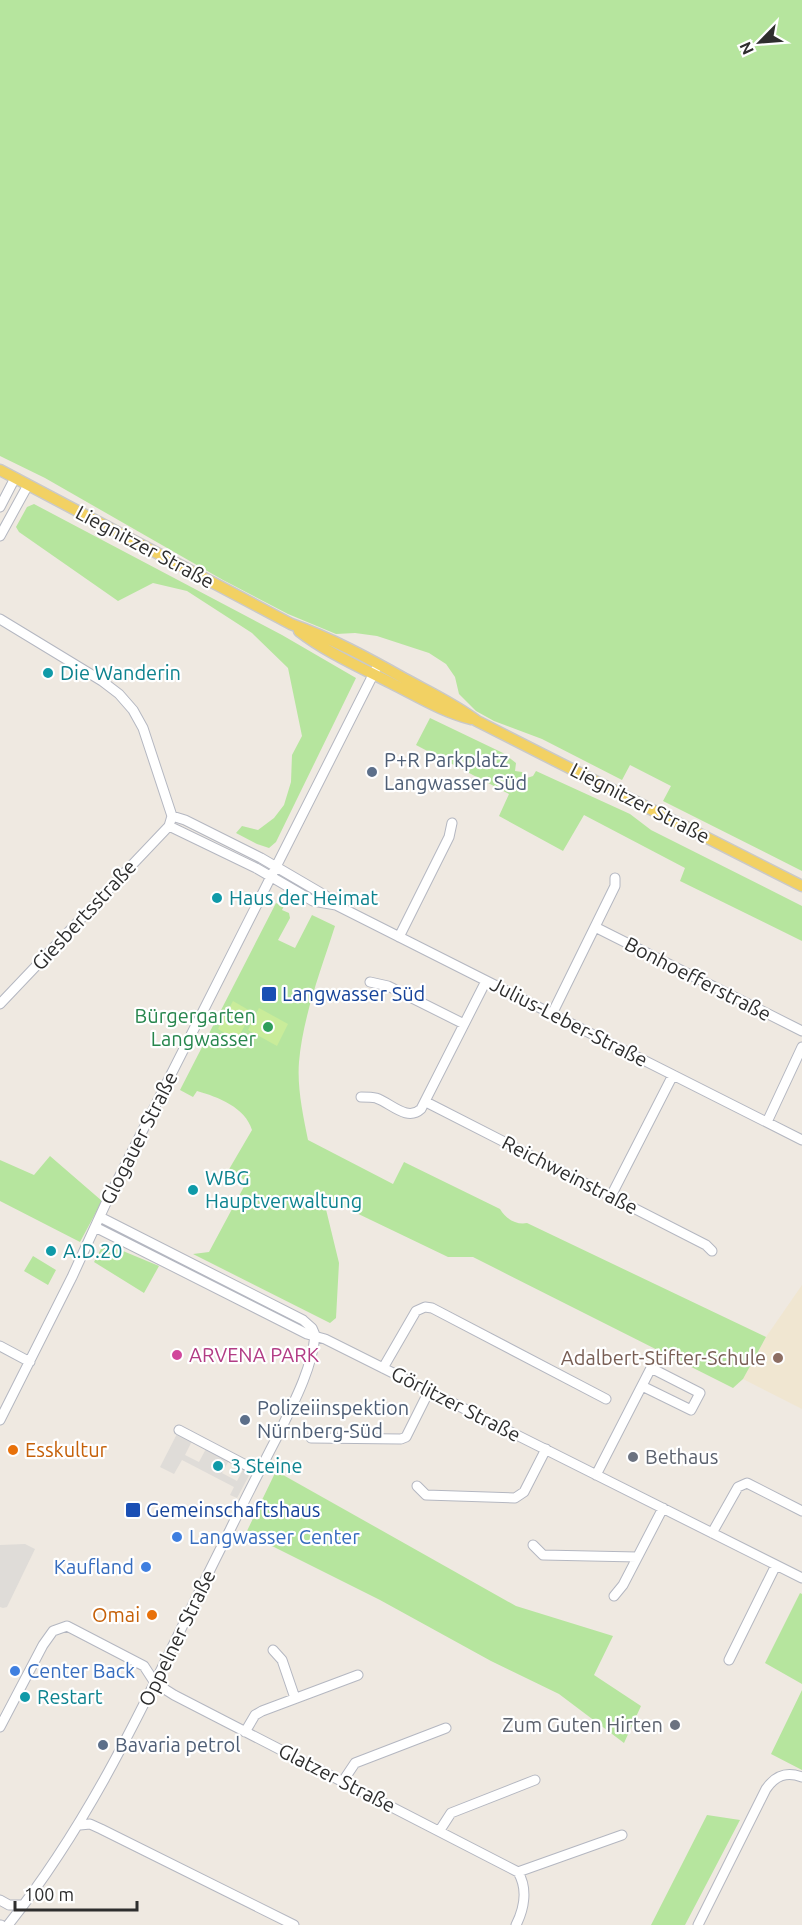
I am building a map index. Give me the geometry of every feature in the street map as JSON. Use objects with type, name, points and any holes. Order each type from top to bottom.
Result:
[{"type":"main road","name":"Liegnitzer Straße","points":[[0,470],[291,624],[312,641],[376,669],[450,712],[477,721],[802,886]]},
{"type":"street","points":[[0,507],[15,478]]},
{"type":"street","points":[[0,536],[28,485]]},
{"type":"street","points":[[0,619],[102,681],[119,694],[133,710],[143,728],[172,816],[169,826]]},
{"type":"street","name":"Glogauer Straße","points":[[0,1420],[376,669]]},
{"type":"street","name":"Julius-Leber-Straße","points":[[172,816],[185,819],[275,867],[326,896],[336,905]]},
{"type":"street","points":[[399,937],[448,837],[452,823]]},
{"type":"street","name":"Julius-Leber-Straße","points":[[169,826],[189,834],[313,900],[336,905],[802,1140]]},
{"type":"street","name":"Giesbertsstraße","points":[[0,1004],[169,826]]},
{"type":"street","points":[[552,1014],[615,886],[615,878]]},
{"type":"street","name":"Bonhoefferstraße","points":[[595,927],[802,1031]]},
{"type":"street","points":[[361,1097],[376,1098],[409,1115],[416,1114],[426,1102],[486,981]]},
{"type":"street","points":[[370,982],[388,986],[464,1024]]},
{"type":"street","points":[[767,1122],[802,1047]]},
{"type":"street","points":[[611,1196],[673,1075]]},
{"type":"street","name":"Reichweinstraße","points":[[426,1102],[706,1245],[712,1251]]},
{"type":"street","name":"Görlitzer Straße","points":[[100,1217],[303,1320],[312,1328],[315,1335]]},
{"type":"street","name":"Görlitzer Straße","points":[[95,1227],[802,1578]]},
{"type":"street","points":[[383,1368],[416,1311],[424,1307],[432,1308],[606,1399]]},
{"type":"street","name":"Oppelner Straße","points":[[8,1925],[80,1825],[106,1780],[156,1683],[173,1642],[297,1393],[312,1353],[315,1335]]},
{"type":"street","points":[[0,1346],[30,1362]]},
{"type":"street","points":[[596,1475],[651,1368],[700,1393],[691,1410],[642,1386]]},
{"type":"street","points":[[311,1438],[402,1439],[406,1437],[429,1391]]},
{"type":"street","points":[[179,1430],[259,1472]]},
{"type":"street","points":[[417,1486],[426,1495],[515,1498],[524,1492],[546,1449]]},
{"type":"street","points":[[712,1533],[732,1494],[738,1487],[747,1483],[802,1511]]},
{"type":"street","points":[[614,1596],[622,1586],[663,1508]]},
{"type":"street","points":[[532,1545],[543,1555],[637,1557]]},
{"type":"street","points":[[729,1660],[776,1565]]},
{"type":"street","name":"Glatzer Straße","points":[[0,1727],[43,1645],[53,1631],[67,1626],[137,1662],[147,1670],[156,1683],[174,1695],[518,1872]]},
{"type":"street","points":[[273,1650],[282,1660],[295,1698]]},
{"type":"street","points":[[245,1732],[255,1715],[262,1711],[358,1675]]},
{"type":"street","points":[[343,1781],[355,1762],[446,1728]]},
{"type":"street","points":[[698,1925],[772,1780],[783,1775],[794,1774],[802,1777]]},
{"type":"street","points":[[440,1830],[451,1813],[535,1780]]},
{"type":"street","points":[[80,1825],[90,1824],[101,1828],[294,1925]]},
{"type":"street","points":[[516,1925],[521,1915],[524,1892],[522,1878],[518,1872],[622,1835]]},
{"type":"street","points":[[0,1900],[9,1905],[23,1905]]},
{"type":"shaded area","name":"Adalbert-Stifter-Schule","points":[[802,1285],[802,1409],[743,1379],[766,1337]]},
{"type":"shaded area","points":[[179,1430],[194,1437],[185,1455],[199,1462],[208,1445],[231,1457],[222,1473],[237,1481],[246,1464],[253,1468],[237,1498],[230,1495],[234,1487],[182,1460],[174,1474],[160,1467]]},
{"type":"shaded area","points":[[25,1544],[35,1549],[7,1607],[0,1607],[0,1545]]},
{"type":"green space","points":[[0,0],[802,0],[802,871],[663,801],[671,786],[630,765],[622,780],[542,739],[494,721],[476,711],[459,694],[455,677],[446,664],[429,653],[377,636],[355,633],[336,634],[288,614],[223,580],[45,478],[0,456]]},
{"type":"green space","points":[[34,504],[282,635],[356,678],[276,842],[269,848],[236,833],[242,826],[258,830],[274,818],[284,805],[291,782],[292,755],[302,736],[288,668],[252,633],[187,591],[153,583],[118,601],[19,532],[16,527],[27,507]]},
{"type":"green space","points":[[430,718],[503,753],[516,763],[515,771],[522,772],[527,778],[533,776],[536,771],[630,814],[651,830],[802,906],[802,941],[680,881],[685,868],[584,815],[563,851],[499,816],[509,794],[416,745]]},
{"type":"green space","points":[[276,903],[284,906],[282,910],[289,913],[290,918],[278,940],[295,948],[312,915],[335,926],[313,993],[301,1045],[299,1082],[308,1140],[393,1184],[404,1162],[500,1209],[512,1220],[527,1223],[766,1337],[743,1379],[733,1388],[473,1257],[448,1257],[323,1197],[339,1263],[336,1318],[330,1323],[193,1254],[209,1252],[247,1181],[228,1171],[252,1130],[243,1115],[230,1104],[197,1091],[193,1097],[180,1090]]},
{"type":"green space","points":[[233,1001],[252,1012],[237,1040],[218,1029]]},
{"type":"green space","name":"Bürgergarten Langwasser","points":[[259,1008],[288,1024],[277,1046],[248,1030]]},
{"type":"green space","points":[[50,1156],[102,1201],[80,1242],[0,1201],[0,1160],[34,1175]]},
{"type":"green space","points":[[111,1246],[159,1266],[144,1293],[94,1262],[101,1249]]},
{"type":"green space","points":[[33,1256],[56,1270],[48,1285],[24,1271]]},
{"type":"green space","points":[[276,1471],[516,1606],[613,1636],[594,1675],[641,1706],[624,1743],[559,1694],[246,1533]]},
{"type":"green space","points":[[800,1593],[802,1594],[802,1684],[765,1663]]},
{"type":"green space","points":[[802,1690],[802,1770],[771,1754]]},
{"type":"green space","points":[[707,1815],[740,1820],[685,1925],[651,1925]]},
{"type":"place","name":"Die Wanderin","points":[[48,673]]},
{"type":"place","name":"P+R Parkplatz Langwasser Süd","points":[[372,772]]},
{"type":"place","name":"Haus der Heimat","points":[[217,898]]},
{"type":"place","name":"Langwasser Süd","points":[[269,994]]},
{"type":"place","name":"Bürgergarten Langwasser","points":[[268,1027]]},
{"type":"place","name":"WBG Hauptverwaltung","points":[[193,1190]]},
{"type":"place","name":"A.D.20","points":[[51,1251]]},
{"type":"place","name":"ARVENA PARK","points":[[177,1355]]},
{"type":"place","name":"Adalbert-Stifter-Schule","points":[[778,1358]]},
{"type":"place","name":"Polizeiinspektion Nürnberg-Süd","points":[[245,1420]]},
{"type":"place","name":"Esskultur","points":[[13,1450]]},
{"type":"place","name":"Bethaus","points":[[633,1457]]},
{"type":"place","name":"3 Steine","points":[[218,1466]]},
{"type":"place","name":"Gemeinschaftshaus","points":[[133,1510]]},
{"type":"place","name":"Langwasser Center","points":[[177,1537]]},
{"type":"place","name":"Kaufland","points":[[146,1567]]},
{"type":"place","name":"Omai","points":[[152,1615]]},
{"type":"place","name":"Center Back","points":[[15,1671]]},
{"type":"place","name":"Restart","points":[[25,1697]]},
{"type":"place","name":"Zum Guten Hirten","points":[[675,1725]]},
{"type":"place","name":"Bavaria petrol","points":[[103,1745]]}]
